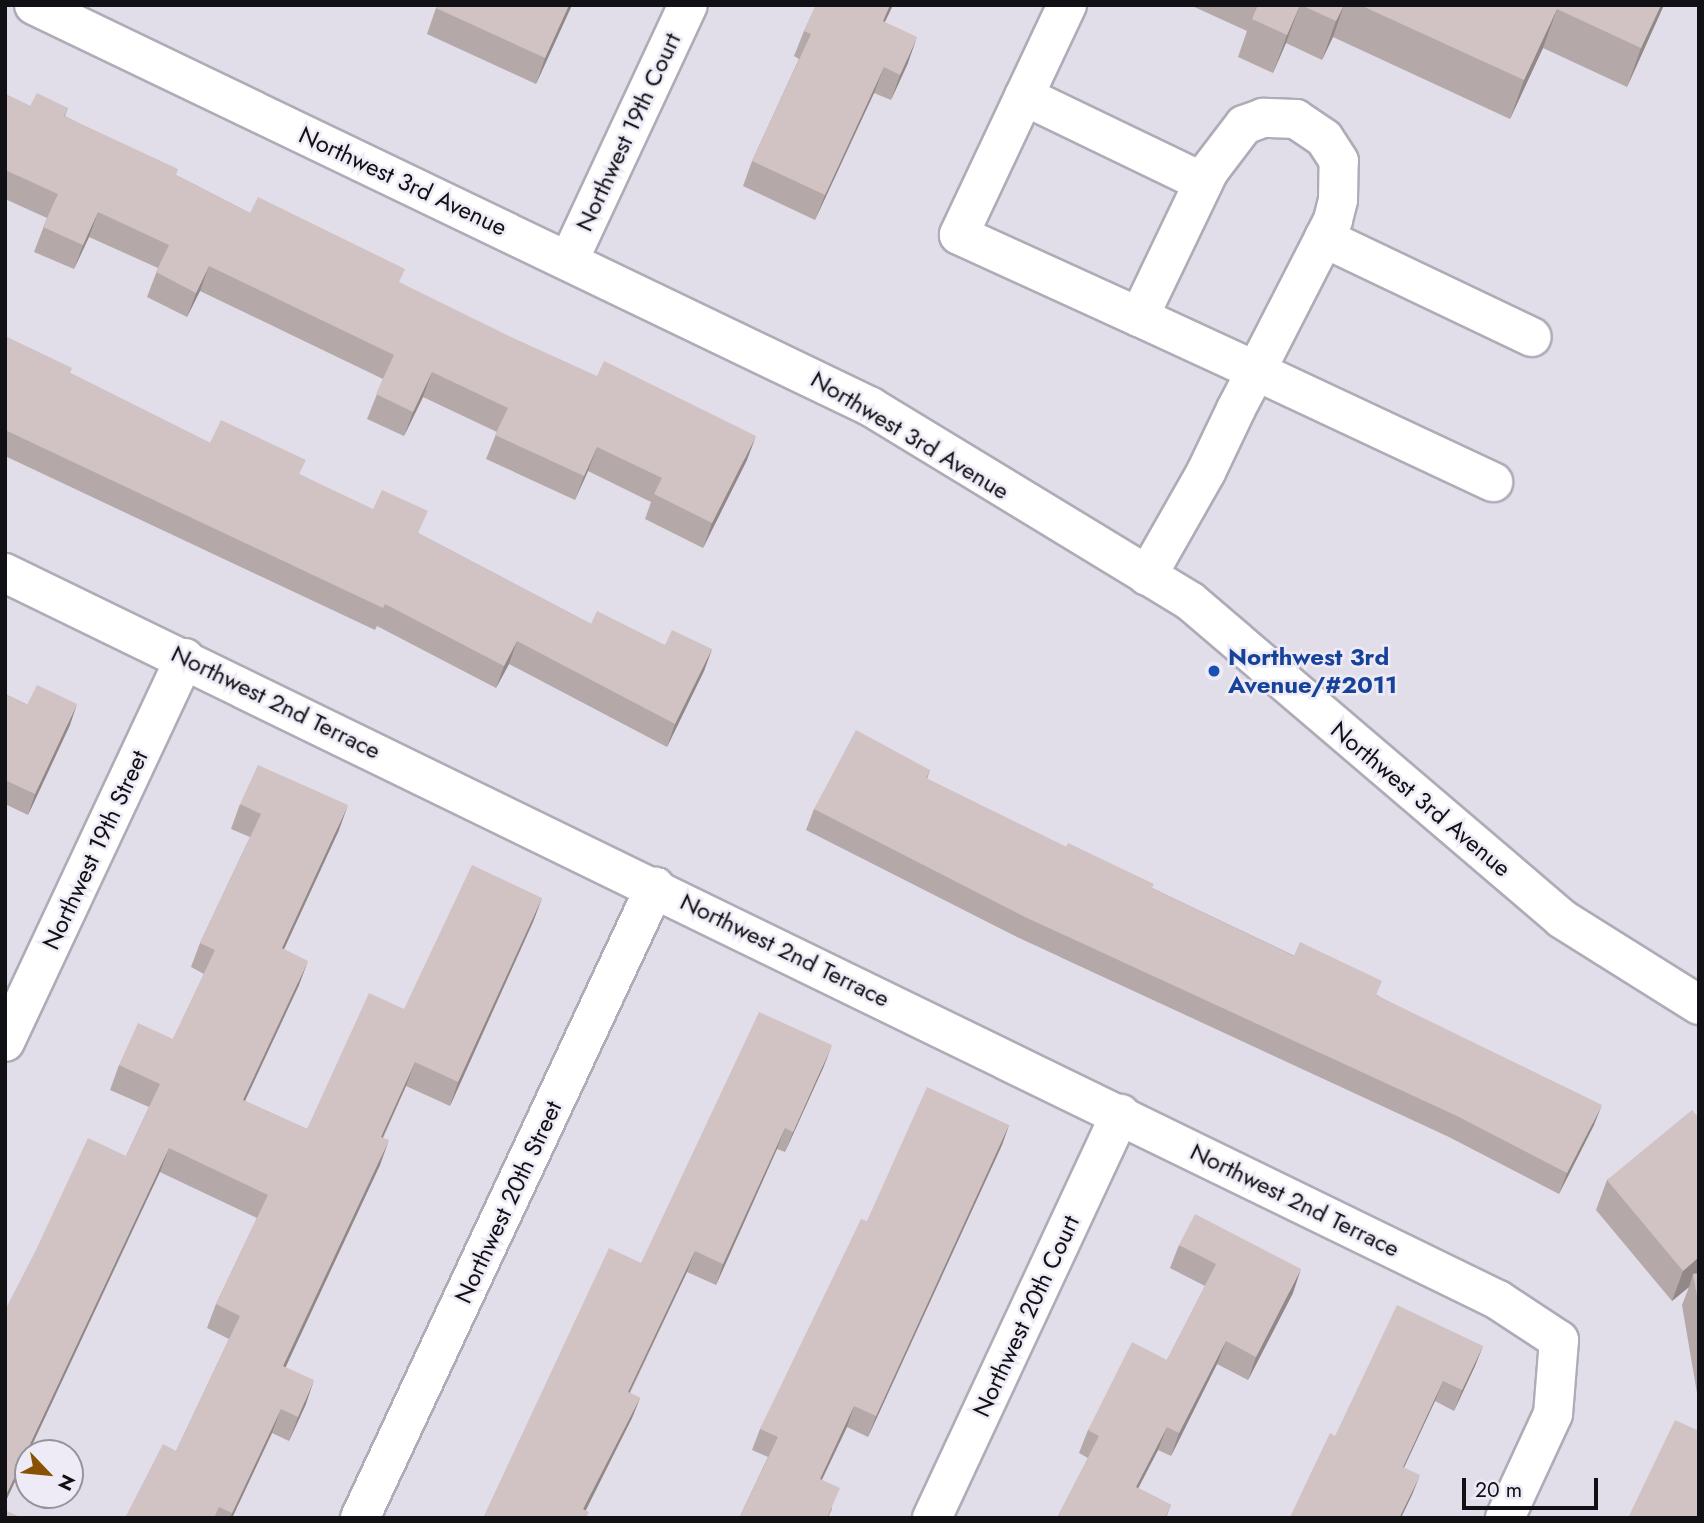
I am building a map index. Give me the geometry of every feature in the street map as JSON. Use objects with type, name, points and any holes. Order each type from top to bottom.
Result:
[{"type":"street","name":"Northwest 3rd Avenue","points":[[34,5],[105,21],[569,260],[871,407],[1190,601],[1562,919],[1699,1005]]},
{"type":"street","name":"Northwest 19th Court","points":[[569,260],[688,5]]},
{"type":"street","points":[[1067,5],[959,234],[1493,482]]},
{"type":"street","points":[[1024,96],[1203,182]]},
{"type":"street","points":[[1139,317],[1203,182],[1244,125],[1263,118],[1296,119],[1324,138],[1339,161],[1338,200],[1324,238],[1206,472],[1147,576]]},
{"type":"street","points":[[1324,238],[1532,337]]},
{"type":"street","name":"Northwest 2nd Terrace","points":[[5,573],[186,658],[1498,1300],[1559,1340],[1553,1414],[1505,1518]]},
{"type":"street","name":"Northwest 19th Street","points":[[5,1042],[186,658]]},
{"type":"street","name":"Northwest 20th Street","points":[[360,1518],[655,887]]},
{"type":"street","name":"Northwest 20th Court","points":[[932,1518],[1120,1114]]},
{"type":"building","points":[[437,5],[569,5],[545,58],[436,8]]},
{"type":"building","points":[[816,5],[890,5],[883,21],[917,37],[900,75],[884,67],[825,195],[752,161],[811,34],[804,31]]},
{"type":"building","points":[[1258,5],[1300,5],[1287,35],[1252,19]]},
{"type":"building","points":[[1301,5],[1344,5],[1336,21]]},
{"type":"building","points":[[1360,5],[1661,5],[1641,48],[1557,9],[1524,80]]},
{"type":"building","points":[[37,93],[68,108],[64,116],[178,169],[176,175],[250,213],[258,197],[405,269],[399,282],[511,337],[597,376],[604,361],[756,436],[712,523],[654,494],[662,478],[597,447],[584,476],[495,435],[508,408],[432,372],[413,412],[376,394],[394,355],[209,266],[196,293],[156,272],[169,245],[98,212],[83,245],[43,227],[58,194],[5,170],[5,94],[30,106]]},
{"type":"building","points":[[5,336],[72,368],[70,373],[210,443],[221,420],[306,460],[299,474],[373,509],[382,490],[428,511],[418,533],[591,624],[597,611],[665,645],[672,630],[712,649],[675,724],[517,641],[504,666],[385,604],[383,608],[5,430]]},
{"type":"building","points":[[37,685],[77,704],[35,794],[5,780],[5,694],[27,705]]},
{"type":"building","points":[[856,730],[930,770],[926,778],[1066,847],[1068,843],[1154,884],[1152,888],[1294,956],[1300,942],[1382,981],[1376,995],[1602,1105],[1567,1173],[1457,1116],[1025,917],[814,809]]},
{"type":"building","points":[[258,765],[348,805],[282,948],[308,961],[243,1100],[307,1129],[369,993],[404,1009],[472,865],[542,898],[458,1082],[415,1062],[381,1137],[389,1140],[283,1366],[314,1380],[298,1417],[281,1409],[232,1513],[219,1507],[214,1518],[125,1518],[163,1444],[176,1451],[240,1316],[216,1304],[268,1195],[169,1148],[32,1439],[14,1439],[14,1478],[5,1497],[5,1310],[88,1138],[126,1156],[160,1084],[119,1065],[138,1023],[173,1039],[215,950],[200,943],[261,814],[240,804]]},
{"type":"building","points":[[759,1012],[832,1045],[793,1132],[785,1128],[723,1264],[695,1251],[628,1392],[640,1398],[583,1509],[589,1512],[586,1518],[483,1518],[609,1248],[641,1263]]},
{"type":"building","points":[[927,1087],[1009,1125],[876,1416],[854,1406],[820,1479],[840,1488],[827,1518],[739,1518],[778,1437],[760,1429],[861,1219],[867,1221]]},
{"type":"building","points":[[1692,1110],[1699,1118],[1699,1257],[1683,1271],[1607,1180]]},
{"type":"building","points":[[1195,1214],[1301,1269],[1256,1357],[1226,1341],[1179,1433],[1167,1427],[1136,1487],[1171,1505],[1165,1518],[1057,1518],[1099,1436],[1088,1430],[1132,1342],[1167,1360],[1216,1264],[1179,1245]]},
{"type":"building","points":[[1699,1273],[1699,1307],[1693,1274]]},
{"type":"building","points":[[1397,1305],[1483,1346],[1462,1390],[1443,1381],[1403,1467],[1420,1475],[1399,1518],[1290,1517],[1330,1433],[1335,1436]]},
{"type":"building","points":[[1675,1420],[1699,1431],[1699,1518],[1628,1518]]},
{"type":"building","points":[[5,1510],[20,1517],[20,1518],[5,1518]]},
{"type":"place","name":"Northwest 3rd Avenue/#2011","points":[[1214,671]]}]
